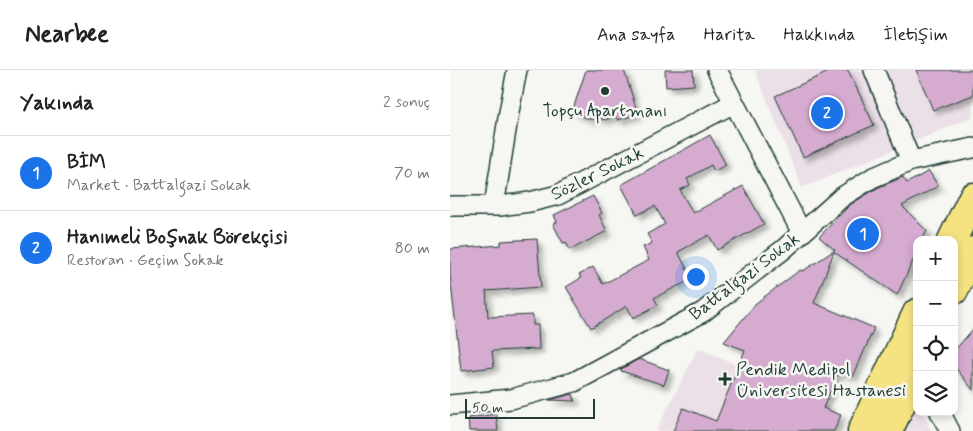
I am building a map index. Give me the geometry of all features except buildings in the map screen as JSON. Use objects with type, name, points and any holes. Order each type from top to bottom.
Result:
[{"type":"main road","points":[[954,236],[973,197]]},
{"type":"main road","points":[[958,283],[971,260]]},
{"type":"main road","points":[[862,431],[913,322]]},
{"type":"main road","points":[[888,431],[917,371]]},
{"type":"street","points":[[494,206],[509,112],[518,70]]},
{"type":"street","points":[[717,70],[802,233]]},
{"type":"street","points":[[874,70],[911,161]]},
{"type":"street","name":"Sözler Sokak","points":[[450,206],[494,206],[530,202],[558,195],[734,103]]},
{"type":"street","name":"Battalgazi Sokak","points":[[450,405],[511,398],[574,382],[702,312],[802,233],[842,197],[872,178],[911,161],[973,148]]},
{"type":"street","points":[[942,416],[950,431]]},
{"type":"shaded area","points":[[755,70],[973,70],[973,117],[802,188]]},
{"type":"shaded area","name":"Pendik Medipol Üniversitesi Hastanesi","points":[[698,348],[836,409],[826,431],[656,431]]},
{"type":"shaded area","points":[[913,409],[913,416],[924,416],[931,431],[899,431]]},
{"type":"place","name":"Topçu Apartmanı","points":[[605,91]]},
{"type":"place","name":"Hanımeli Boşnak Börekçisi","points":[[827,113]]},
{"type":"place","name":"BİM","points":[[863,234]]},
{"type":"place","name":"Pendik Medipol Üniversitesi Hastanesi","points":[[725,379]]}]
